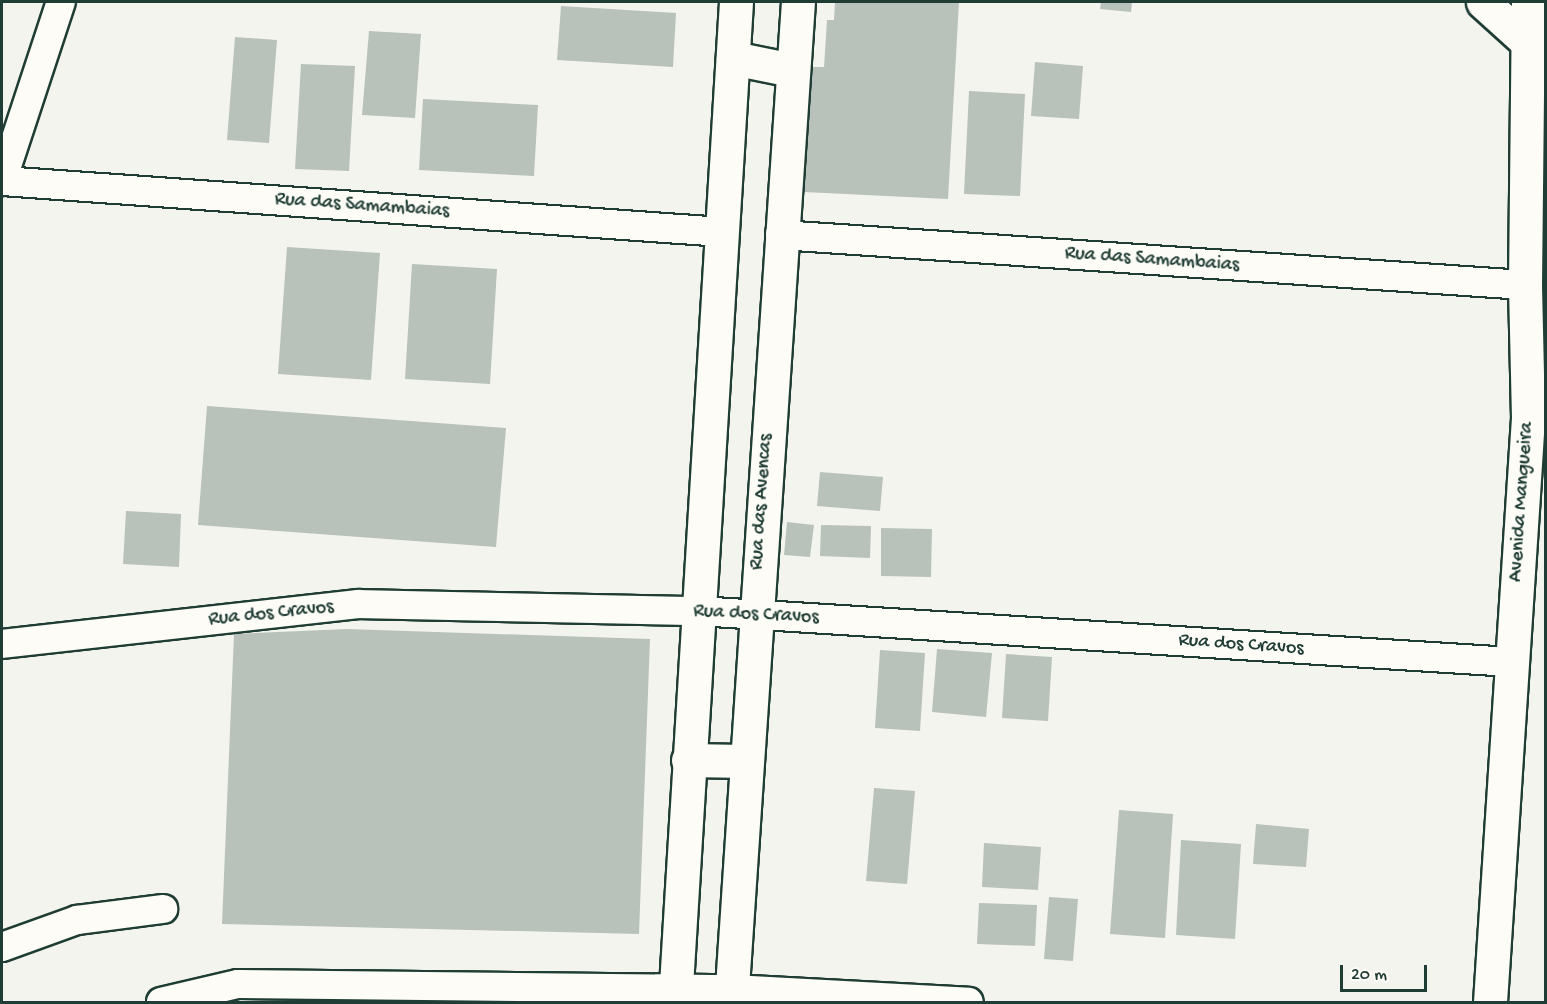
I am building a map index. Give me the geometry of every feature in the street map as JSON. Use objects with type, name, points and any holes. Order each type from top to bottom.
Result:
[{"type":"street","points":[[2,181],[61,2]]},
{"type":"street","points":[[675,996],[736,2]]},
{"type":"street","name":"Rua das Avencas","points":[[732,996],[780,236],[798,2]]},
{"type":"street","points":[[1483,2],[1537,51]]},
{"type":"street","name":"Avenida Mangueira","points":[[1490,1002],[1528,418],[1525,285],[1537,51],[1528,2]]},
{"type":"street","points":[[733,58],[792,70]]},
{"type":"street","name":"Rua das Samambaias","points":[[2,181],[722,232]]},
{"type":"street","name":"Rua das Samambaias","points":[[780,236],[1525,285]]},
{"type":"street","name":"Rua dos Cravos","points":[[2,644],[358,604],[698,611],[1512,662]]},
{"type":"street","points":[[688,760],[746,761]]},
{"type":"street","points":[[2,947],[77,921],[163,909]]},
{"type":"street","points":[[161,1002],[238,984],[969,1002]]},
{"type":"building","points":[[835,2],[959,2],[948,199],[804,192],[811,67],[824,67],[827,20],[834,20]]},
{"type":"building","points":[[1101,2],[1132,2],[1131,12],[1100,9]]},
{"type":"building","points":[[561,6],[676,13],[673,67],[557,60]]},
{"type":"building","points":[[369,31],[421,34],[415,118],[362,115]]},
{"type":"building","points":[[235,37],[277,40],[269,143],[227,140]]},
{"type":"building","points":[[1035,62],[1083,66],[1079,119],[1031,116]]},
{"type":"building","points":[[301,64],[355,66],[349,171],[295,169]]},
{"type":"building","points":[[969,91],[1025,94],[1020,196],[964,194]]},
{"type":"building","points":[[423,99],[538,105],[534,176],[419,170]]},
{"type":"building","points":[[287,247],[380,253],[371,380],[278,374]]},
{"type":"building","points":[[412,264],[497,269],[490,384],[405,379]]},
{"type":"building","points":[[207,406],[506,428],[496,547],[198,525]]},
{"type":"building","points":[[820,472],[883,477],[880,511],[817,506]]},
{"type":"building","points":[[126,511],[181,514],[179,567],[123,564]]},
{"type":"building","points":[[787,522],[814,525],[810,557],[784,555]]},
{"type":"building","points":[[821,525],[871,526],[870,558],[820,556]]},
{"type":"building","points":[[881,528],[932,529],[931,577],[881,576]]},
{"type":"building","points":[[347,629],[650,639],[639,934],[222,924],[234,634]]},
{"type":"building","points":[[937,649],[992,653],[986,717],[932,712]]},
{"type":"building","points":[[880,650],[925,653],[920,731],[875,728]]},
{"type":"building","points":[[1006,654],[1052,657],[1048,721],[1002,718]]},
{"type":"building","points":[[874,788],[915,791],[907,884],[866,881]]},
{"type":"building","points":[[1119,810],[1173,814],[1165,938],[1110,934]]},
{"type":"building","points":[[1256,824],[1309,829],[1306,867],[1253,864]]},
{"type":"building","points":[[1181,840],[1241,844],[1235,939],[1176,935]]},
{"type":"building","points":[[984,843],[1041,847],[1038,890],[982,887]]},
{"type":"building","points":[[1049,897],[1078,899],[1073,961],[1044,959]]},
{"type":"building","points":[[979,903],[1037,905],[1035,946],[977,944]]}]
